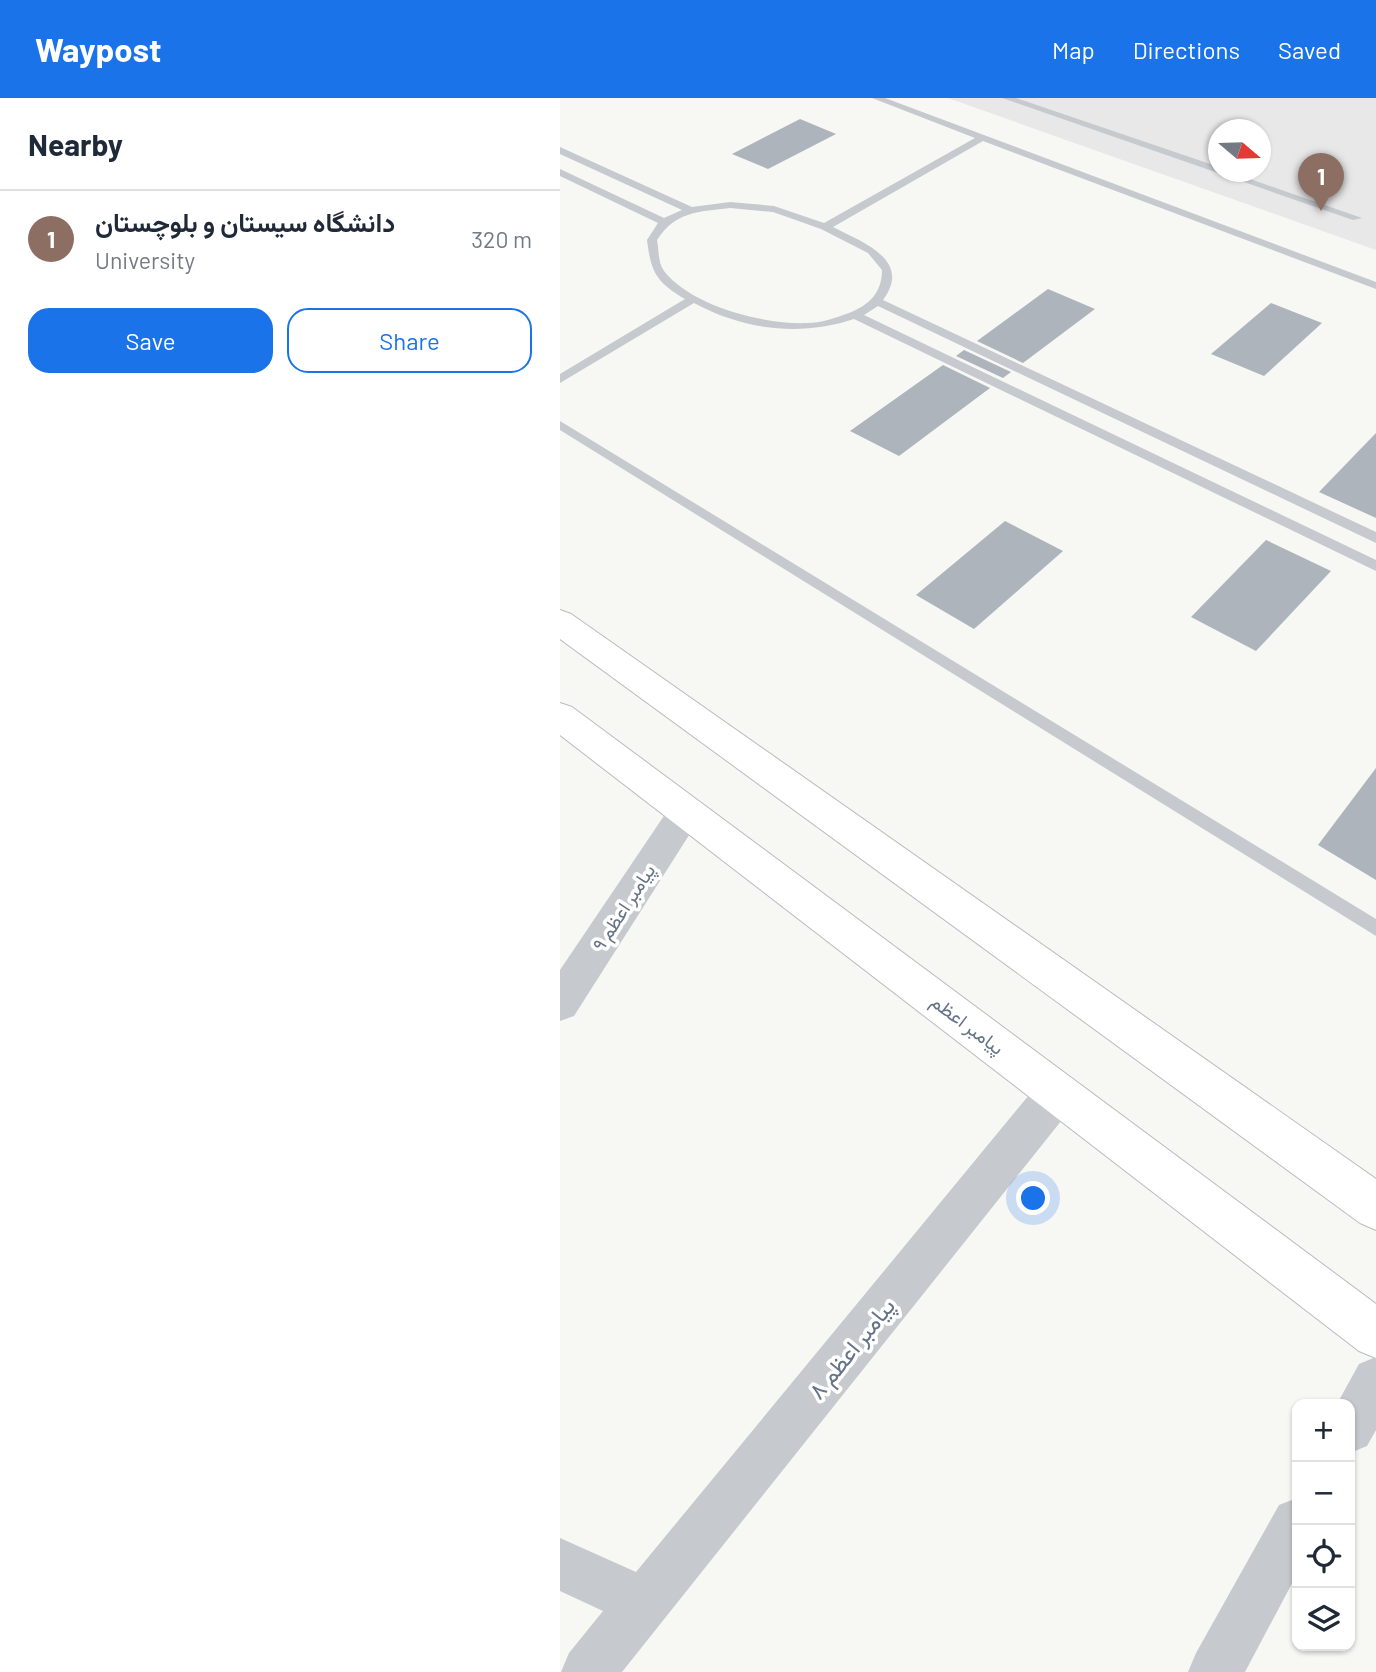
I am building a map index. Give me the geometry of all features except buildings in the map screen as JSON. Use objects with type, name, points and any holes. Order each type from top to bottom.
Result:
[{"type":"main road","points":[[560,622],[1376,1208]]},
{"type":"main road","name":"پیامبر اعظم","points":[[560,716],[1376,1334]]},
{"type":"street","name":"پیامبر اعظم ۹","points":[[560,1003],[686,811]]},
{"type":"street","name":"پیامبر اعظم ۸","points":[[588,1672],[1058,1092]]},
{"type":"street","points":[[1355,1420],[1376,1381]]},
{"type":"street","points":[[1215,1672],[1296,1525]]},
{"type":"street","points":[[560,1564],[643,1603]]},
{"type":"lane","points":[[877,98],[1376,286]]},
{"type":"lane","points":[[1007,98],[1208,167]]},
{"type":"lane","points":[[825,228],[982,138]]},
{"type":"lane","points":[[560,150],[691,210]]},
{"type":"lane","points":[[560,172],[664,222]]},
{"type":"lane","points":[[1252,182],[1357,218]]},
{"type":"lane","points":[[730,205],[774,209],[825,228],[872,251],[887,270],[886,287],[876,301],[855,315],[832,323],[804,327],[760,321],[711,308],[678,290],[657,269],[653,240],[664,222],[691,210],[730,205]]},
{"type":"lane","points":[[560,379],[693,299]]},
{"type":"lane","points":[[876,301],[1376,538]]},
{"type":"lane","points":[[855,315],[1376,566]]},
{"type":"lane","points":[[560,425],[1376,928]]},
{"type":"shaded area","points":[[948,98],[1376,98],[1376,250]]},
{"type":"place","name":"دانشگاه سیستان و بلوچستان","points":[[1321,211]]}]
